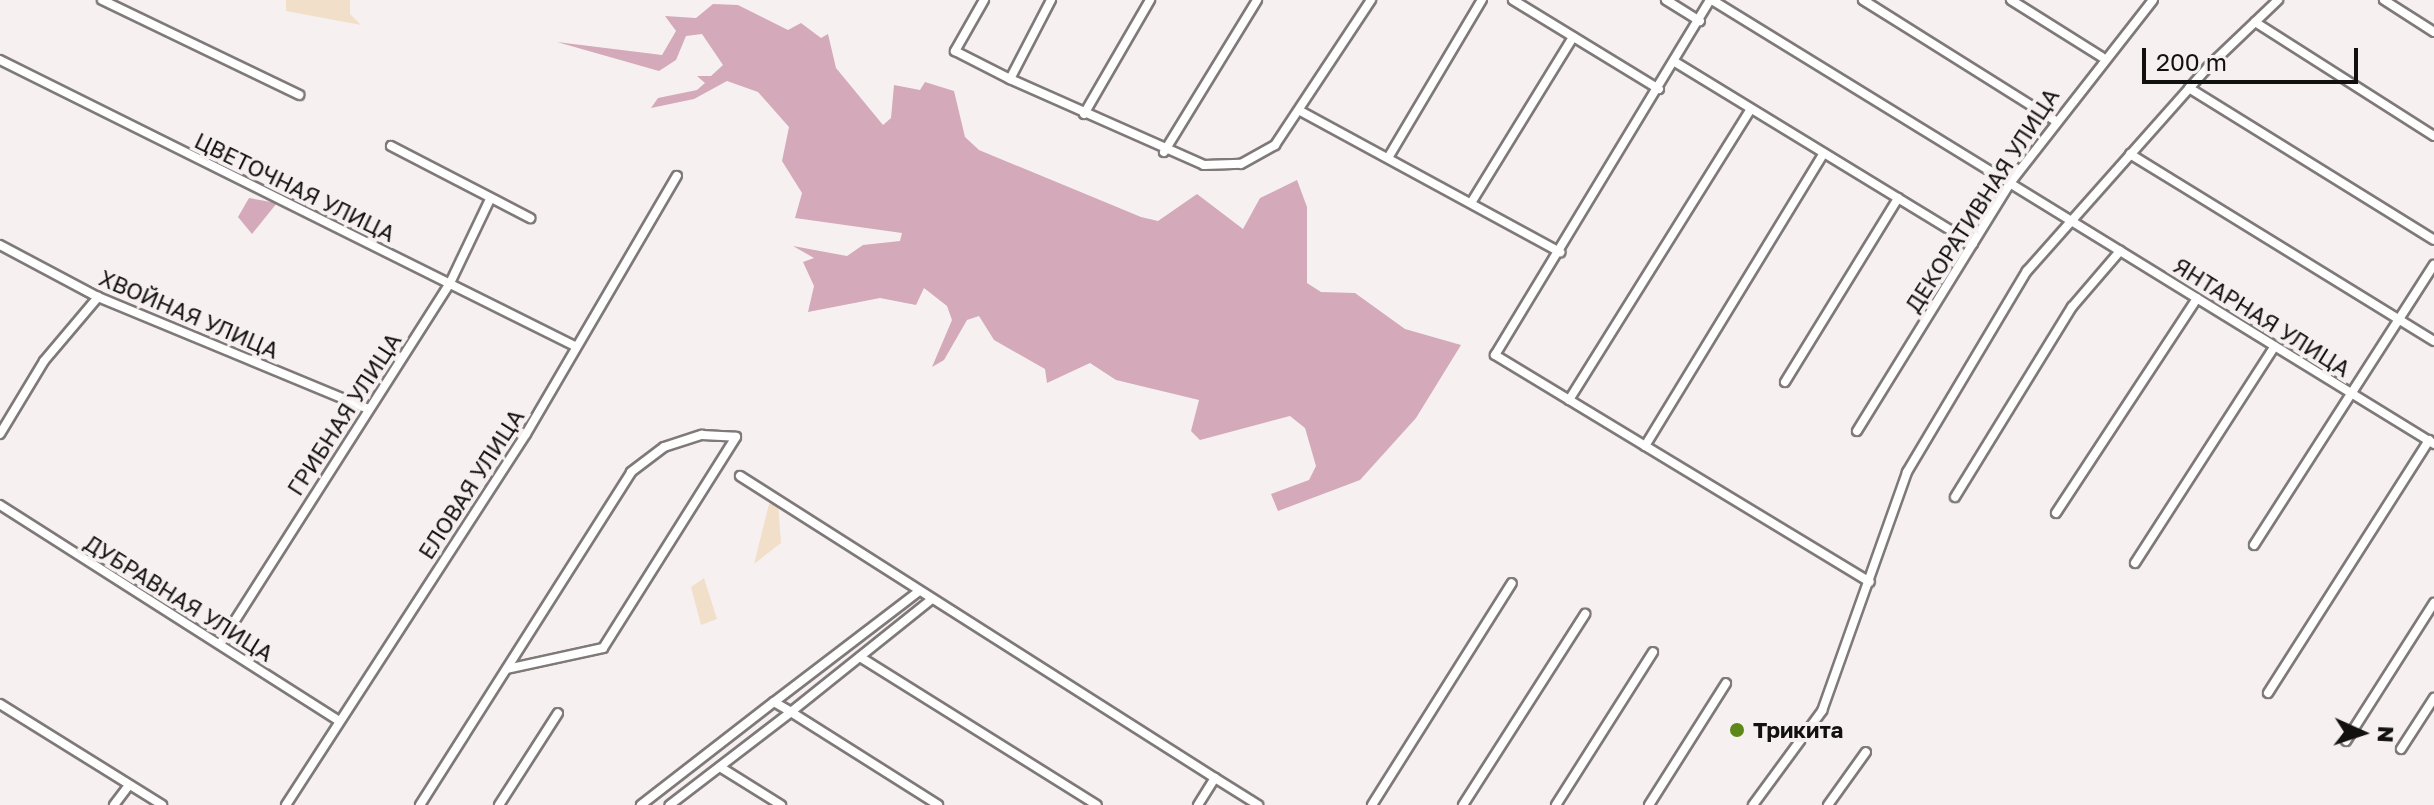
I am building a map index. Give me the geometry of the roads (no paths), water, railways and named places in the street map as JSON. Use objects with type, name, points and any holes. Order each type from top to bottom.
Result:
[{"type":"street","points":[[102,0],[299,95]]},
{"type":"street","points":[[984,0],[955,51],[1164,152],[1204,165],[1241,164],[1275,145],[1302,112],[1371,0]]},
{"type":"street","points":[[1010,79],[1051,0]]},
{"type":"street","points":[[1084,114],[1150,0]]},
{"type":"street","points":[[1164,152],[1257,0]]},
{"type":"street","points":[[1388,158],[1482,0]]},
{"type":"street","points":[[1513,0],[1659,89]]},
{"type":"street","points":[[1666,0],[1700,21]]},
{"type":"street","points":[[1711,0],[1495,355],[1870,582]]},
{"type":"street","name":"ЯНТАРНАЯ УЛИЦА","points":[[1711,0],[2431,442]]},
{"type":"street","points":[[1863,0],[2054,120]]},
{"type":"street","points":[[2011,0],[2102,57]]},
{"type":"street","name":"ДЕКОРАТИВНАЯ УЛИЦА","points":[[1857,431],[2010,183],[2102,57],[2153,0]]},
{"type":"street","points":[[1753,805],[1822,711],[1907,472],[2027,271],[2189,88],[2278,0]]},
{"type":"street","points":[[2384,0],[2434,32]]},
{"type":"street","points":[[2255,22],[2434,136]]},
{"type":"street","points":[[1471,203],[1573,37]]},
{"type":"street","name":"ЦВЕТОЧНАЯ УЛИЦА","points":[[0,60],[575,346]]},
{"type":"street","points":[[1675,62],[1973,244]]},
{"type":"street","points":[[2189,88],[2434,240]]},
{"type":"street","points":[[1569,400],[1751,109]]},
{"type":"street","points":[[1302,112],[1560,252]]},
{"type":"street","points":[[391,146],[530,218]]},
{"type":"street","points":[[1645,446],[1824,153]]},
{"type":"street","points":[[2130,154],[2434,341]]},
{"type":"street","name":"ЕЛОВАЯ УЛИЦА","points":[[286,805],[575,346],[677,176]]},
{"type":"street","points":[[1785,382],[1898,198]]},
{"type":"street","name":"ГРИБНАЯ УЛИЦА","points":[[220,644],[450,283],[490,199]]},
{"type":"street","name":"ХВОЙНАЯ УЛИЦА","points":[[0,245],[98,297],[368,409]]},
{"type":"street","points":[[1955,497],[2072,307],[2120,251]]},
{"type":"street","points":[[2254,545],[2349,391],[2434,265]]},
{"type":"street","points":[[0,434],[44,361],[98,297]]},
{"type":"street","points":[[2056,513],[2197,298]]},
{"type":"street","points":[[2135,563],[2275,346]]},
{"type":"street","points":[[420,805],[631,472],[664,447],[702,435],[736,437],[603,648],[507,669]]},
{"type":"street","points":[[2268,693],[2431,442]]},
{"type":"street","points":[[740,476],[1258,805]]},
{"type":"street","name":"ДУБРАВНАЯ УЛИЦА","points":[[0,505],[339,721]]},
{"type":"street","points":[[1372,805],[1512,583]]},
{"type":"street","points":[[641,805],[919,591]]},
{"type":"street","points":[[670,805],[932,599]]},
{"type":"street","points":[[2346,741],[2434,603]]},
{"type":"street","points":[[1463,805],[1585,614]]},
{"type":"street","points":[[1556,805],[1653,652]]},
{"type":"street","points":[[860,657],[1097,805]]},
{"type":"street","points":[[1649,805],[1726,683]]},
{"type":"street","points":[[2401,749],[2434,698]]},
{"type":"street","points":[[774,702],[938,805]]},
{"type":"street","points":[[0,704],[162,805]]},
{"type":"street","points":[[499,805],[558,713]]},
{"type":"street","points":[[1828,805],[1866,752]]},
{"type":"street","points":[[720,767],[781,805]]},
{"type":"street","points":[[1198,805],[1215,778]]},
{"type":"street","points":[[114,805],[129,785]]},
{"type":"place","name":"Трикита","points":[[1737,730]]}]
